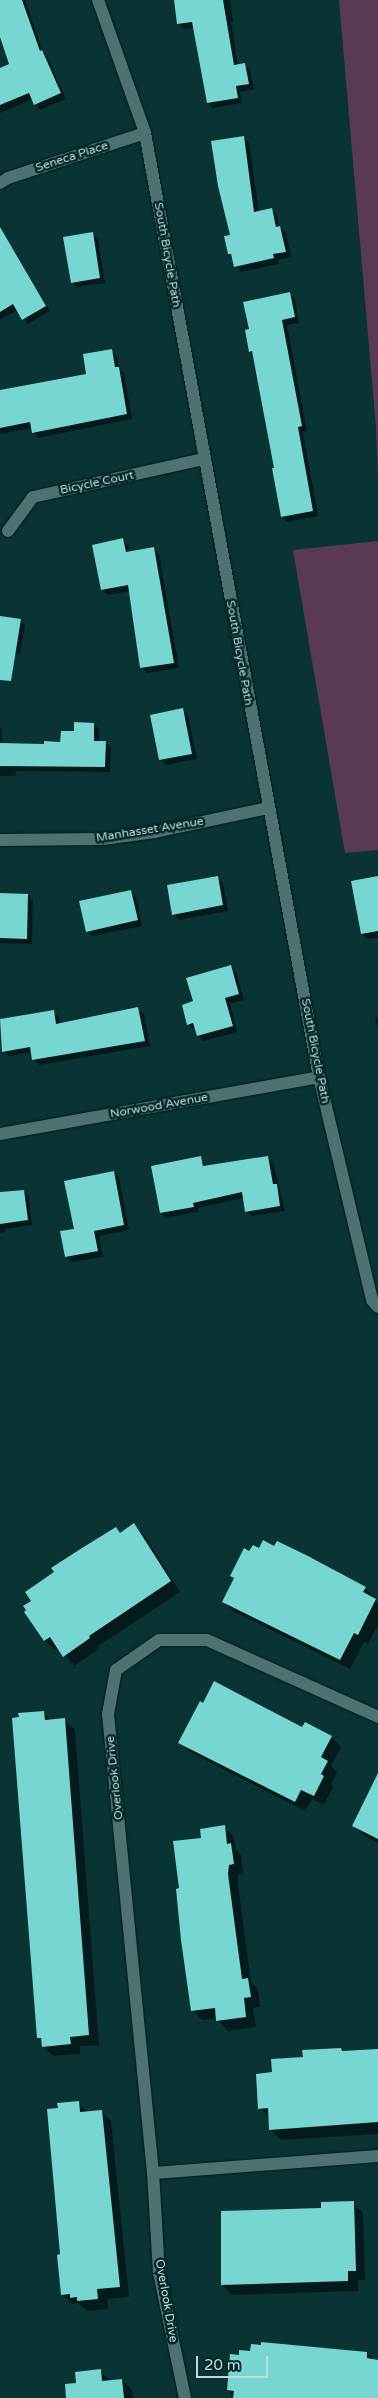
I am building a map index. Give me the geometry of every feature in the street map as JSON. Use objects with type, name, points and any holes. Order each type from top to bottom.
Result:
[{"type":"street","name":"South Bicycle Path","points":[[98,0],[145,133],[319,1077],[372,1300],[378,1307]]},
{"type":"street","name":"Seneca Place","points":[[0,182],[145,133]]},
{"type":"street","name":"Bicycle Court","points":[[8,531],[33,497],[204,459]]},
{"type":"street","name":"Manhasset Avenue","points":[[0,840],[103,839],[155,832],[268,808]]},
{"type":"street","name":"Norwood Avenue","points":[[0,1134],[319,1077]]},
{"type":"street","name":"Overlook Drive","points":[[185,2398],[159,2273],[153,2173],[108,1714],[116,1670],[159,1640],[207,1640],[378,1717]]},
{"type":"street","points":[[153,2173],[378,2156]]},
{"type":"shaded area","points":[[339,0],[378,0],[378,480],[376,427]]},
{"type":"shaded area","points":[[378,541],[378,850],[345,853],[293,550]]},
{"type":"building","points":[[0,0],[22,0],[40,51],[42,50],[61,93],[34,105],[29,93],[0,105],[0,68],[9,64],[0,37]]},
{"type":"building","points":[[174,0],[223,0],[234,65],[245,63],[249,84],[236,86],[238,98],[207,103],[192,22],[177,24]]},
{"type":"building","points":[[244,136],[254,212],[272,208],[276,227],[280,226],[286,252],[273,254],[274,258],[234,267],[231,254],[228,254],[224,236],[230,235],[218,186],[211,141]]},
{"type":"building","points":[[0,227],[46,306],[22,320],[13,304],[0,312]]},
{"type":"building","points":[[93,232],[100,278],[71,283],[63,237]]},
{"type":"building","points":[[290,292],[295,317],[282,320],[302,426],[298,427],[313,511],[281,517],[272,468],[274,468],[252,351],[249,352],[245,330],[249,329],[243,302]]},
{"type":"building","points":[[112,349],[115,367],[119,367],[127,414],[32,433],[30,422],[0,428],[0,390],[86,374],[83,354]]},
{"type":"building","points":[[123,538],[126,552],[154,547],[174,663],[140,668],[128,585],[101,590],[92,545]]},
{"type":"building","points":[[0,616],[21,619],[11,681],[0,680]]},
{"type":"building","points":[[183,708],[192,754],[159,760],[150,715]]},
{"type":"building","points":[[74,722],[94,723],[94,741],[106,741],[105,767],[0,766],[0,743],[44,744],[44,741],[60,742],[61,731],[74,731]]},
{"type":"building","points":[[218,876],[223,905],[172,915],[167,885]]},
{"type":"building","points":[[378,876],[378,931],[361,934],[351,881]]},
{"type":"building","points":[[131,890],[138,920],[86,932],[79,901]]},
{"type":"building","points":[[0,893],[28,894],[27,939],[0,938]]},
{"type":"building","points":[[231,965],[239,994],[225,998],[233,1026],[197,1036],[193,1023],[187,1025],[182,1005],[193,1001],[186,978]]},
{"type":"building","points":[[138,1007],[145,1041],[32,1060],[30,1047],[2,1052],[0,1019],[54,1010],[56,1024]]},
{"type":"building","points":[[201,1156],[203,1166],[268,1156],[273,1184],[277,1184],[280,1206],[245,1212],[242,1192],[193,1203],[194,1207],[160,1213],[151,1166]]},
{"type":"building","points":[[114,1171],[124,1225],[94,1231],[98,1251],[65,1257],[60,1231],[74,1229],[64,1181]]},
{"type":"building","points":[[24,1190],[28,1220],[0,1224],[0,1192]]},
{"type":"building","points":[[134,1523],[171,1581],[89,1636],[90,1638],[63,1657],[50,1637],[44,1641],[24,1612],[26,1610],[23,1606],[31,1601],[25,1592],[54,1572],[51,1568],[82,1548],[116,1527],[120,1533]]},
{"type":"building","points":[[263,1540],[274,1546],[277,1541],[306,1555],[366,1587],[363,1592],[376,1599],[358,1635],[354,1633],[340,1660],[222,1602],[234,1578],[230,1576],[244,1548],[249,1551],[253,1545],[259,1548]]},
{"type":"building","points":[[214,1681],[302,1727],[305,1722],[332,1736],[321,1757],[328,1761],[321,1774],[324,1776],[314,1796],[301,1790],[295,1802],[178,1743],[200,1701],[203,1703]]},
{"type":"building","points":[[44,1711],[45,1720],[65,1718],[89,2035],[70,2037],[71,2044],[42,2047],[41,2038],[37,2038],[12,1718],[19,1717],[18,1713]]},
{"type":"building","points":[[378,1773],[378,1839],[352,1826]]},
{"type":"building","points":[[225,1825],[227,1844],[231,1843],[234,1864],[229,1865],[228,1874],[242,1979],[248,1978],[251,1997],[244,1998],[246,2017],[216,2021],[215,2008],[191,2011],[181,1940],[176,1889],[179,1888],[173,1841],[201,1838],[200,1829]]},
{"type":"building","points":[[341,2048],[342,2051],[378,2049],[378,2122],[269,2130],[268,2108],[258,2109],[256,2074],[272,2072],[271,2059],[303,2057],[302,2050]]},
{"type":"building","points":[[79,2101],[80,2112],[102,2110],[120,2287],[97,2289],[98,2299],[77,2301],[77,2297],[70,2298],[70,2294],[61,2295],[57,2255],[60,2254],[47,2109],[58,2108],[57,2103]]},
{"type":"building","points":[[354,2201],[356,2271],[348,2271],[348,2281],[221,2285],[221,2211],[321,2208],[321,2202]]},
{"type":"building","points":[[261,2342],[367,2352],[367,2358],[378,2360],[378,2398],[233,2398],[234,2391],[227,2390],[230,2354],[239,2355],[239,2350],[250,2351],[251,2344],[261,2345]]},
{"type":"building","points":[[101,2369],[102,2381],[122,2379],[124,2398],[66,2398],[65,2384],[76,2383],[75,2372]]}]
